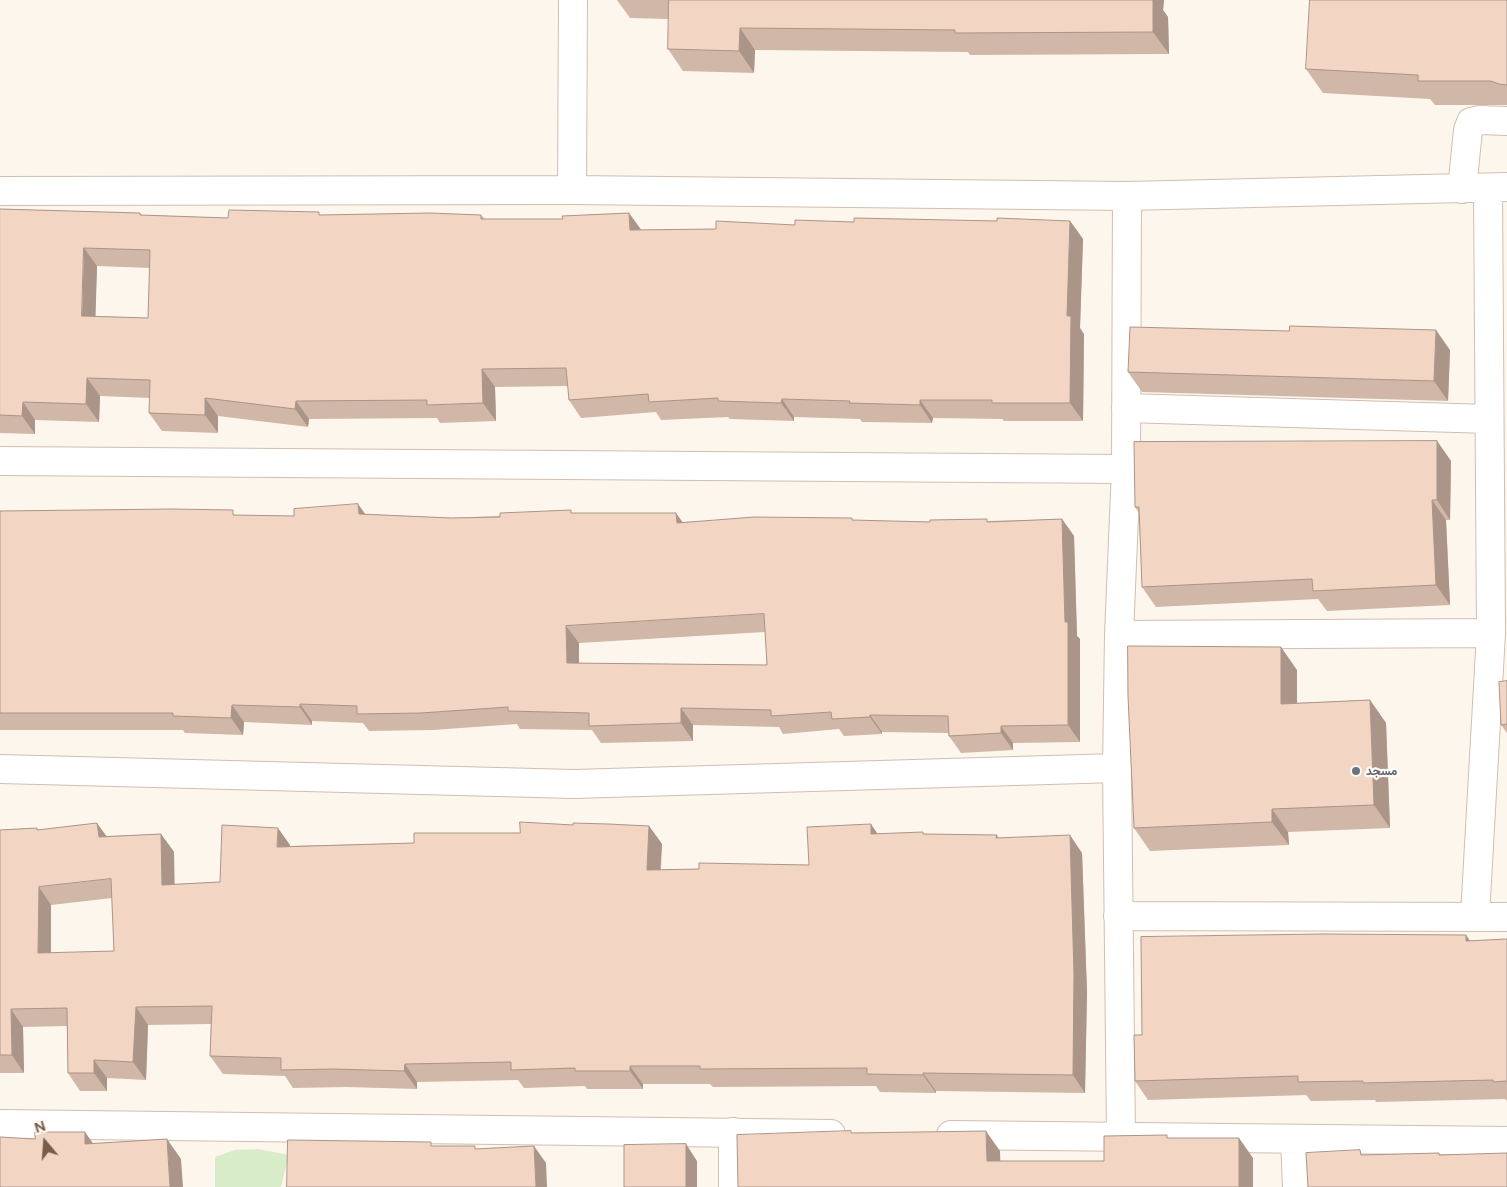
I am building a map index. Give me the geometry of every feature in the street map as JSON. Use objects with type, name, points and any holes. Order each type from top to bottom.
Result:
[{"type":"street","points":[[572,190],[573,0]]},
{"type":"street","points":[[1475,916],[1490,632],[1489,419],[1485,188],[1468,130],[1471,122],[1480,120],[1507,121]]},
{"type":"street","points":[[0,191],[572,190],[1127,196],[1485,188]]},
{"type":"street","points":[[1121,1137],[1118,768],[1119,635],[1126,469],[1127,196]]},
{"type":"street","points":[[1126,408],[1489,419]]},
{"type":"street","points":[[0,462],[1126,469]]},
{"type":"street","points":[[1119,635],[1490,632]]},
{"type":"street","points":[[0,769],[574,784],[1118,768]]},
{"type":"street","points":[[1118,916],[1507,917]]},
{"type":"street","points":[[0,1124],[852,1134]]},
{"type":"street","points":[[733,1132],[733,1187]]},
{"type":"street","points":[[922,1134],[1507,1141]]},
{"type":"street","points":[[1295,1139],[1297,1187]]},
{"type":"green space","points":[[258,1149],[289,1155],[281,1187],[215,1187],[215,1157],[235,1150]]},
{"type":"building","points":[[669,0],[1153,0],[1153,32],[955,33],[955,30],[740,28],[739,51],[668,49]]},
{"type":"building","points":[[1310,0],[1507,0],[1507,85],[1491,81],[1418,81],[1418,75],[1306,69]]},
{"type":"building","points":[[0,209],[140,213],[140,215],[228,218],[229,210],[319,212],[319,215],[430,213],[481,215],[481,219],[563,219],[562,216],[629,213],[630,230],[716,229],[716,221],[795,225],[795,220],[854,222],[854,218],[997,221],[997,218],[1070,221],[1067,316],[1071,316],[1070,403],[992,403],[992,400],[920,400],[920,405],[782,399],[781,403],[718,401],[718,398],[649,402],[648,394],[569,400],[566,368],[482,369],[483,403],[427,405],[427,400],[296,401],[295,409],[205,398],[205,415],[149,413],[150,380],[87,378],[86,404],[23,402],[22,416],[0,415]],"holes":[[[84,248],[150,250],[148,318],[82,316]]]},
{"type":"building","points":[[1290,326],[1436,330],[1434,381],[1128,372],[1130,327],[1289,331]]},
{"type":"building","points":[[1437,441],[1437,500],[1432,500],[1436,585],[1313,591],[1312,579],[1142,587],[1139,507],[1135,507],[1134,442]]},
{"type":"building","points":[[358,504],[359,514],[451,518],[500,517],[500,513],[571,510],[571,513],[676,513],[677,523],[754,517],[852,518],[852,520],[930,522],[930,520],[987,519],[987,522],[1062,519],[1065,622],[1068,622],[1068,725],[1001,726],[1001,733],[949,736],[948,716],[870,715],[870,717],[832,719],[831,712],[771,716],[771,710],[681,708],[681,723],[589,726],[589,713],[508,711],[508,707],[421,713],[357,714],[357,706],[300,704],[300,707],[232,705],[231,718],[173,716],[173,713],[0,713],[0,511],[233,510],[233,515],[294,516],[294,509]],"holes":[[[764,614],[767,665],[567,663],[566,626]]]},
{"type":"building","points":[[1128,646],[1281,647],[1281,704],[1370,700],[1374,805],[1272,809],[1272,822],[1134,828],[1128,696]]},
{"type":"building","points":[[1507,681],[1507,724],[1501,725],[1499,682]]},
{"type":"building","points":[[520,822],[649,826],[647,870],[699,869],[699,863],[809,865],[807,827],[871,824],[871,834],[923,832],[923,834],[997,835],[996,838],[1070,835],[1074,974],[1073,1075],[867,1074],[867,1068],[700,1069],[700,1066],[630,1066],[630,1071],[575,1071],[575,1068],[511,1070],[511,1062],[405,1064],[404,1071],[281,1070],[281,1058],[210,1056],[212,1006],[136,1007],[133,1062],[94,1060],[94,1073],[68,1073],[67,1008],[11,1009],[12,1055],[0,1055],[0,830],[37,828],[37,830],[97,823],[99,837],[161,834],[162,885],[220,882],[222,825],[278,828],[277,847],[414,843],[414,833],[520,833]],"holes":[[[111,879],[114,951],[38,953],[39,887]]]},
{"type":"building","points":[[1324,934],[1466,935],[1466,941],[1507,939],[1507,1081],[1298,1082],[1298,1076],[1135,1081],[1134,1035],[1142,1035],[1141,937]]},
{"type":"building","points":[[851,1131],[851,1133],[986,1131],[987,1161],[1104,1161],[1104,1136],[1167,1135],[1167,1138],[1239,1138],[1239,1187],[738,1187],[737,1135]]},
{"type":"building","points":[[35,1132],[85,1132],[85,1144],[167,1139],[170,1187],[0,1187],[0,1137],[35,1139]]},
{"type":"building","points":[[288,1140],[431,1142],[431,1146],[475,1146],[475,1149],[534,1146],[536,1187],[287,1187]]},
{"type":"building","points":[[686,1144],[686,1187],[624,1187],[624,1145]]},
{"type":"building","points":[[1360,1150],[1361,1155],[1507,1153],[1507,1187],[1308,1187],[1306,1153]]},
{"type":"place","name":"مسجد","points":[[1356,771]]}]
